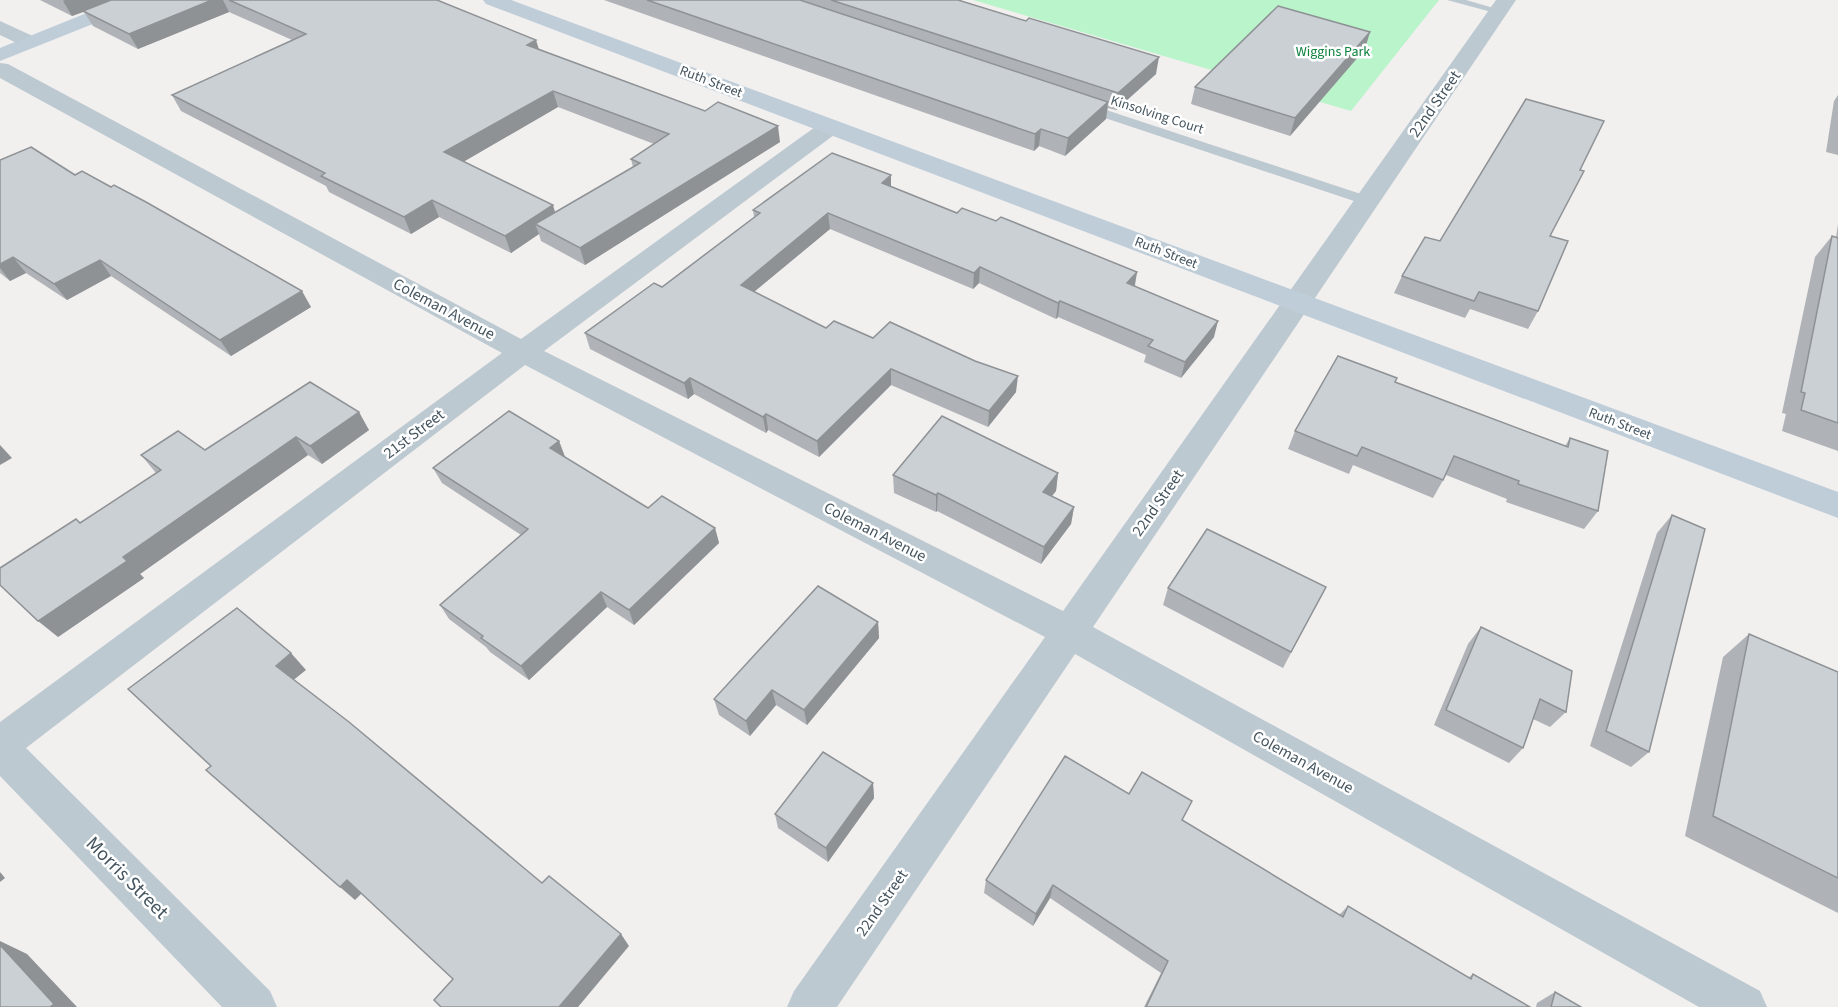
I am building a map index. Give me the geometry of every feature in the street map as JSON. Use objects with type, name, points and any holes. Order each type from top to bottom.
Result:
[{"type":"street","points":[[0,55],[136,0]]},
{"type":"street","name":"Ruth Street","points":[[493,0],[1838,505]]},
{"type":"street","name":"22nd Street","points":[[810,1007],[1502,6]]},
{"type":"street","points":[[0,27],[30,42]]},
{"type":"street","name":"Coleman Avenue","points":[[0,69],[523,352],[1070,632],[1744,1007]]},
{"type":"street","name":"21st Street","points":[[0,747],[523,352],[830,127]]},
{"type":"street","name":"Morris Street","points":[[0,747],[240,1003]]},
{"type":"lane","points":[[1452,0],[1502,6]]},
{"type":"lane","name":"Kinsolving Court","points":[[1072,102],[1368,201]]},
{"type":"green space","name":"Wiggins Park","points":[[973,0],[1439,0],[1351,111]]},
{"type":"building","points":[[111,0],[212,0],[129,34],[83,11]]},
{"type":"building","points":[[229,0],[437,0],[536,40],[527,45],[705,111],[718,102],[778,126],[580,248],[535,224],[640,163],[631,159],[669,134],[553,91],[444,152],[553,205],[505,236],[432,200],[404,217],[321,176],[325,173],[172,95],[306,34]]},
{"type":"building","points":[[647,0],[800,0],[1108,102],[1068,138],[1041,129],[1035,134]]},
{"type":"building","points":[[831,0],[958,0],[1026,21],[1029,18],[1159,57],[1118,93]]},
{"type":"building","points":[[1278,6],[1370,32],[1295,118],[1195,87]]},
{"type":"building","points":[[1526,99],[1604,121],[1580,170],[1584,171],[1550,236],[1568,241],[1538,311],[1479,292],[1474,301],[1402,276],[1425,237],[1440,241]]},
{"type":"building","points":[[31,147],[75,175],[82,171],[146,202],[302,291],[220,340],[100,260],[54,284],[13,257],[0,264],[0,160]]},
{"type":"building","points":[[832,153],[891,175],[882,183],[957,213],[962,208],[996,221],[1001,217],[1137,272],[1127,283],[1218,321],[1185,362],[1148,346],[1153,340],[1060,301],[1058,303],[980,267],[974,273],[828,213],[741,285],[826,328],[834,321],[873,338],[890,322],[975,361],[1018,376],[989,411],[891,369],[817,441],[766,414],[763,417],[690,378],[684,383],[585,333],[654,283],[662,287],[760,213],[753,210]]},
{"type":"building","points":[[1832,236],[1838,238],[1838,423],[1801,410],[1805,393],[1801,392]]},
{"type":"building","points":[[1338,356],[1397,378],[1395,382],[1568,447],[1570,438],[1608,451],[1598,511],[1518,484],[1519,481],[1454,456],[1443,480],[1362,447],[1357,456],[1295,431]]},
{"type":"building","points":[[310,382],[359,412],[310,446],[296,437],[123,557],[127,561],[38,621],[0,585],[0,568],[76,519],[80,523],[161,470],[141,455],[178,431],[205,450]]},
{"type":"building","points":[[509,411],[559,441],[550,448],[648,508],[662,496],[715,528],[629,610],[601,592],[521,666],[440,605],[528,529],[433,468]]},
{"type":"building","points":[[942,416],[1058,473],[1043,492],[1074,507],[1044,547],[938,493],[936,495],[893,475]]},
{"type":"building","points":[[1672,515],[1705,529],[1649,752],[1606,731]]},
{"type":"building","points":[[1207,529],[1326,587],[1291,652],[1168,588]]},
{"type":"building","points":[[818,586],[878,622],[804,710],[772,690],[746,721],[714,699]]},
{"type":"building","points":[[237,608],[291,653],[276,666],[349,722],[542,883],[549,876],[621,934],[559,1007],[441,1007],[434,1000],[453,979],[347,880],[340,887],[206,770],[211,766],[128,689]]},
{"type":"building","points":[[1481,627],[1572,671],[1566,712],[1540,699],[1523,748],[1446,710]]},
{"type":"building","points":[[1749,634],[1838,672],[1838,878],[1713,816]]},
{"type":"building","points":[[823,752],[873,783],[826,848],[775,814]]},
{"type":"building","points":[[1065,756],[1129,794],[1142,772],[1192,801],[1182,820],[1343,917],[1348,906],[1471,979],[1473,974],[1530,1007],[1146,1007],[1168,961],[1053,885],[1036,914],[986,880]]},
{"type":"building","points":[[0,945],[54,1004],[50,1007],[0,1007]]},
{"type":"building","points":[[1555,992],[1581,1007],[1551,1007]]}]
